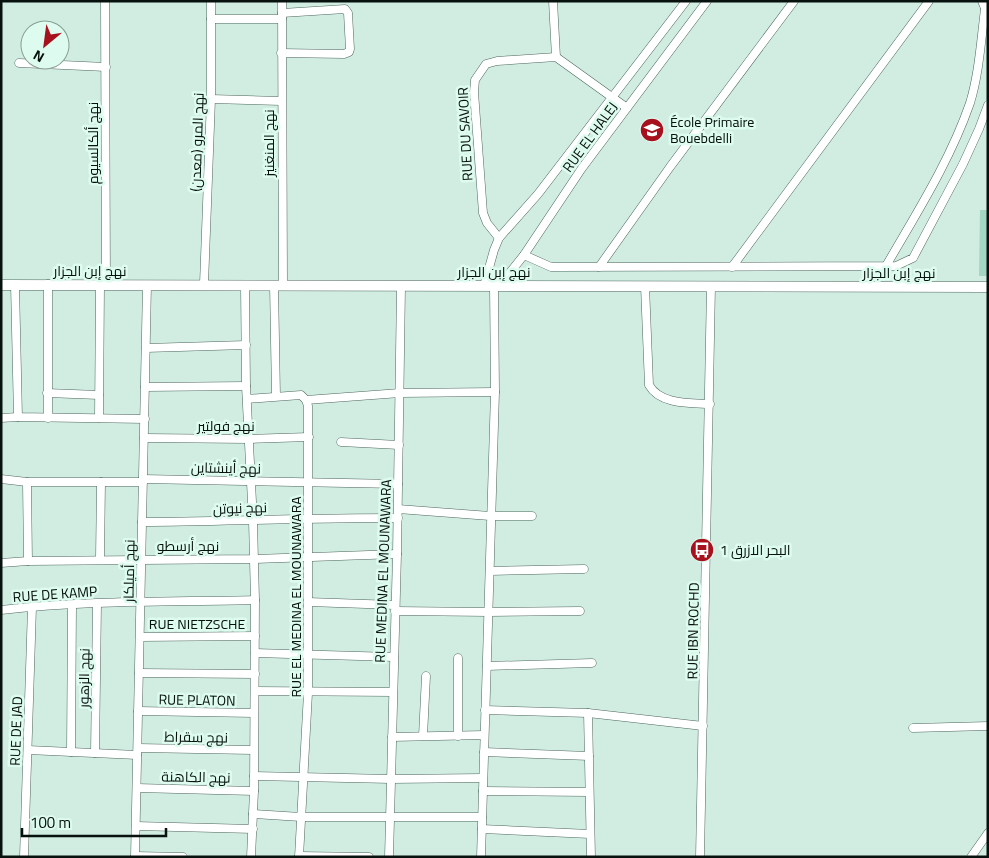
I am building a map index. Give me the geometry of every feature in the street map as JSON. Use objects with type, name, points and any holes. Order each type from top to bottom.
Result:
[{"type":"street","name":"نهج ألكالسيوم","points":[[99,418],[103,285],[105,1]]},
{"type":"street","name":"نهج المرو (معدن)","points":[[204,284],[211,99],[211,1]]},
{"type":"street","name":"نهج المنغنيز","points":[[276,396],[282,1]]},
{"type":"street","points":[[553,1],[556,57],[627,108]]},
{"type":"street","name":"RUE EL HALEJ","points":[[489,286],[494,250],[500,238],[538,194],[686,1]]},
{"type":"street","name":"RUE EL HALEJ","points":[[489,286],[508,275],[524,255],[582,168],[707,1]]},
{"type":"street","points":[[599,267],[670,167],[794,1]]},
{"type":"street","points":[[732,267],[929,1]]},
{"type":"street","points":[[886,266],[937,175],[958,134],[970,103],[976,80],[987,14],[982,1]]},
{"type":"street","points":[[211,18],[282,16],[345,9],[348,13],[349,52],[344,54],[281,53]]},
{"type":"street","name":"RUE DU SAVOIR","points":[[500,238],[487,223],[481,200],[474,80],[486,64],[556,57]]},
{"type":"street","points":[[19,64],[106,67]]},
{"type":"street","points":[[211,99],[281,101]]},
{"type":"street","points":[[524,255],[551,267],[896,266],[913,258],[963,164],[988,105]]},
{"type":"street","points":[[48,284],[48,418]]},
{"type":"street","name":"نهج إبن الجزار","points":[[1,285],[988,287]]},
{"type":"street","points":[[15,285],[18,417]]},
{"type":"street","name":"نهج أميلكار","points":[[135,856],[147,285]]},
{"type":"street","points":[[245,286],[246,399],[255,558],[254,791],[250,857]]},
{"type":"street","name":"RUE MEDINA EL MOUNAWARA","points":[[389,857],[398,518],[401,286]]},
{"type":"street","points":[[481,857],[494,392],[489,286]]},
{"type":"street","points":[[645,286],[650,385],[652,390],[674,401],[710,404]]},
{"type":"street","name":"RUE IBN ROCHD","points":[[700,857],[711,286]]},
{"type":"street","points":[[146,348],[246,345]]},
{"type":"street","points":[[145,387],[246,386]]},
{"type":"street","points":[[246,399],[301,396],[306,400],[400,392],[494,392]]},
{"type":"street","points":[[47,393],[99,395]]},
{"type":"street","name":"RUE EL MEDINA EL MOUNAWARA","points":[[299,856],[308,693],[309,437],[308,406],[306,400]]},
{"type":"street","points":[[1,418],[145,419]]},
{"type":"street","name":"نهج فولتير","points":[[144,438],[249,439],[309,437]]},
{"type":"street","points":[[341,442],[399,445]]},
{"type":"street","name":"نهج أينشتاين","points":[[1,480],[28,482],[143,480],[309,481],[398,484]]},
{"type":"street","points":[[28,482],[28,561]]},
{"type":"street","points":[[100,560],[101,482]]},
{"type":"street","points":[[398,509],[490,516],[532,516]]},
{"type":"street","name":"نهج نيوتن","points":[[142,522],[398,518]]},
{"type":"street","name":"نهج أرسطو","points":[[1,563],[397,554]]},
{"type":"street","points":[[490,571],[584,569]]},
{"type":"street","name":"RUE DE KAMP","points":[[1,610],[141,602],[255,600]]},
{"type":"street","points":[[308,602],[489,612],[580,611]]},
{"type":"street","name":"نهج الزهور","points":[[95,753],[98,604]]},
{"type":"street","points":[[71,752],[72,605]]},
{"type":"street","name":"RUE DE JAD","points":[[24,857],[32,607]]},
{"type":"street","name":"RUE NIETZSCHE","points":[[140,637],[255,636]]},
{"type":"street","points":[[255,653],[394,657]]},
{"type":"street","points":[[458,658],[458,736]]},
{"type":"street","points":[[487,666],[592,662]]},
{"type":"street","points":[[139,673],[255,674]]},
{"type":"street","points":[[422,736],[426,676]]},
{"type":"street","points":[[255,691],[308,693],[392,692]]},
{"type":"street","points":[[485,710],[588,713],[703,726]]},
{"type":"street","name":"RUE PLATON","points":[[138,711],[254,713]]},
{"type":"street","points":[[588,713],[591,857]]},
{"type":"street","points":[[913,728],[988,726]]},
{"type":"street","points":[[392,737],[484,735]]},
{"type":"street","name":"نهج سقراط","points":[[28,750],[95,753],[254,750]]},
{"type":"street","points":[[484,752],[588,756]]},
{"type":"street","points":[[254,776],[391,779],[483,778]]},
{"type":"street","name":"نهج الكاهنة","points":[[137,788],[254,791]]},
{"type":"street","points":[[483,791],[589,792]]},
{"type":"street","points":[[253,814],[300,817],[482,817]]},
{"type":"street","points":[[136,826],[253,830]]},
{"type":"street","points":[[482,829],[590,834]]},
{"type":"street","points":[[970,857],[988,833]]},
{"type":"street","points":[[135,856],[183,857]]},
{"type":"street","points":[[299,856],[369,857]]},
{"type":"green space","points":[[980,210],[988,210],[988,276],[979,276]]},
{"type":"place","name":"École Primaire Bouebdelli","points":[[652,130]]},
{"type":"place","name":"1 البحر الازرق","points":[[702,550]]}]
